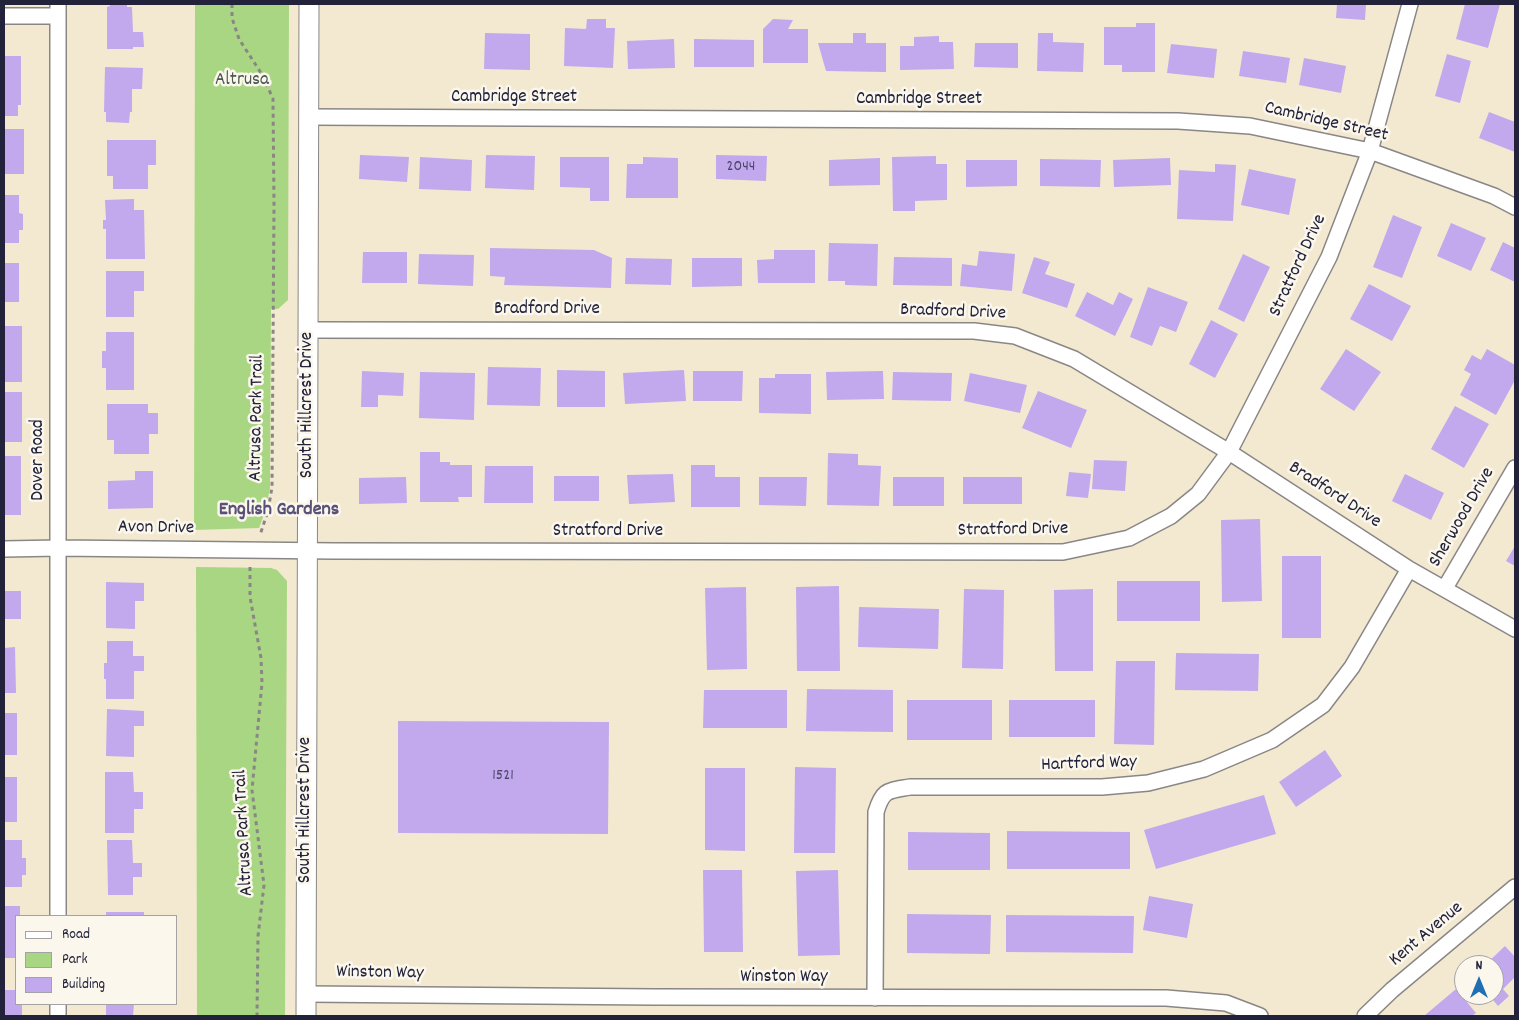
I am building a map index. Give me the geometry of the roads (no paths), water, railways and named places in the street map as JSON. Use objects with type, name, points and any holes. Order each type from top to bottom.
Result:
[{"type":"street","name":"South Hillcrest Drive","points":[[306,1016],[308,4]]},
{"type":"street","name":"Stratford Drive","points":[[307,551],[1063,552],[1129,538],[1171,516],[1198,494],[1229,452],[1328,257],[1370,150],[1410,4]]},
{"type":"street","points":[[4,16],[58,10]]},
{"type":"street","name":"Dover Road","points":[[58,10],[58,915]]},
{"type":"street","name":"Cambridge Street","points":[[308,117],[1178,121],[1250,126],[1370,150],[1494,196],[1515,208]]},
{"type":"street","name":"Bradford Drive","points":[[308,330],[974,331],[1015,336],[1074,359],[1229,452],[1409,569],[1515,629]]},
{"type":"street","name":"Sherwood Drive","points":[[1445,588],[1515,468]]},
{"type":"street","name":"Avon Drive","points":[[4,549],[307,551]]},
{"type":"street","name":"Hartford Way","points":[[874,998],[876,812],[881,797],[890,791],[910,787],[1102,787],[1148,783],[1204,769],[1272,740],[1323,705],[1352,667],[1409,569]]},
{"type":"street","name":"Kent Avenue","points":[[1365,1016],[1392,990],[1515,887]]},
{"type":"street","name":"Winston Way","points":[[306,994],[1166,998],[1226,1003],[1260,1016]]},
{"type":"district","name":"English Gardens","points":[[279,511]]},
{"type":"park label","name":"Altrusa","points":[[242,81]]}]
